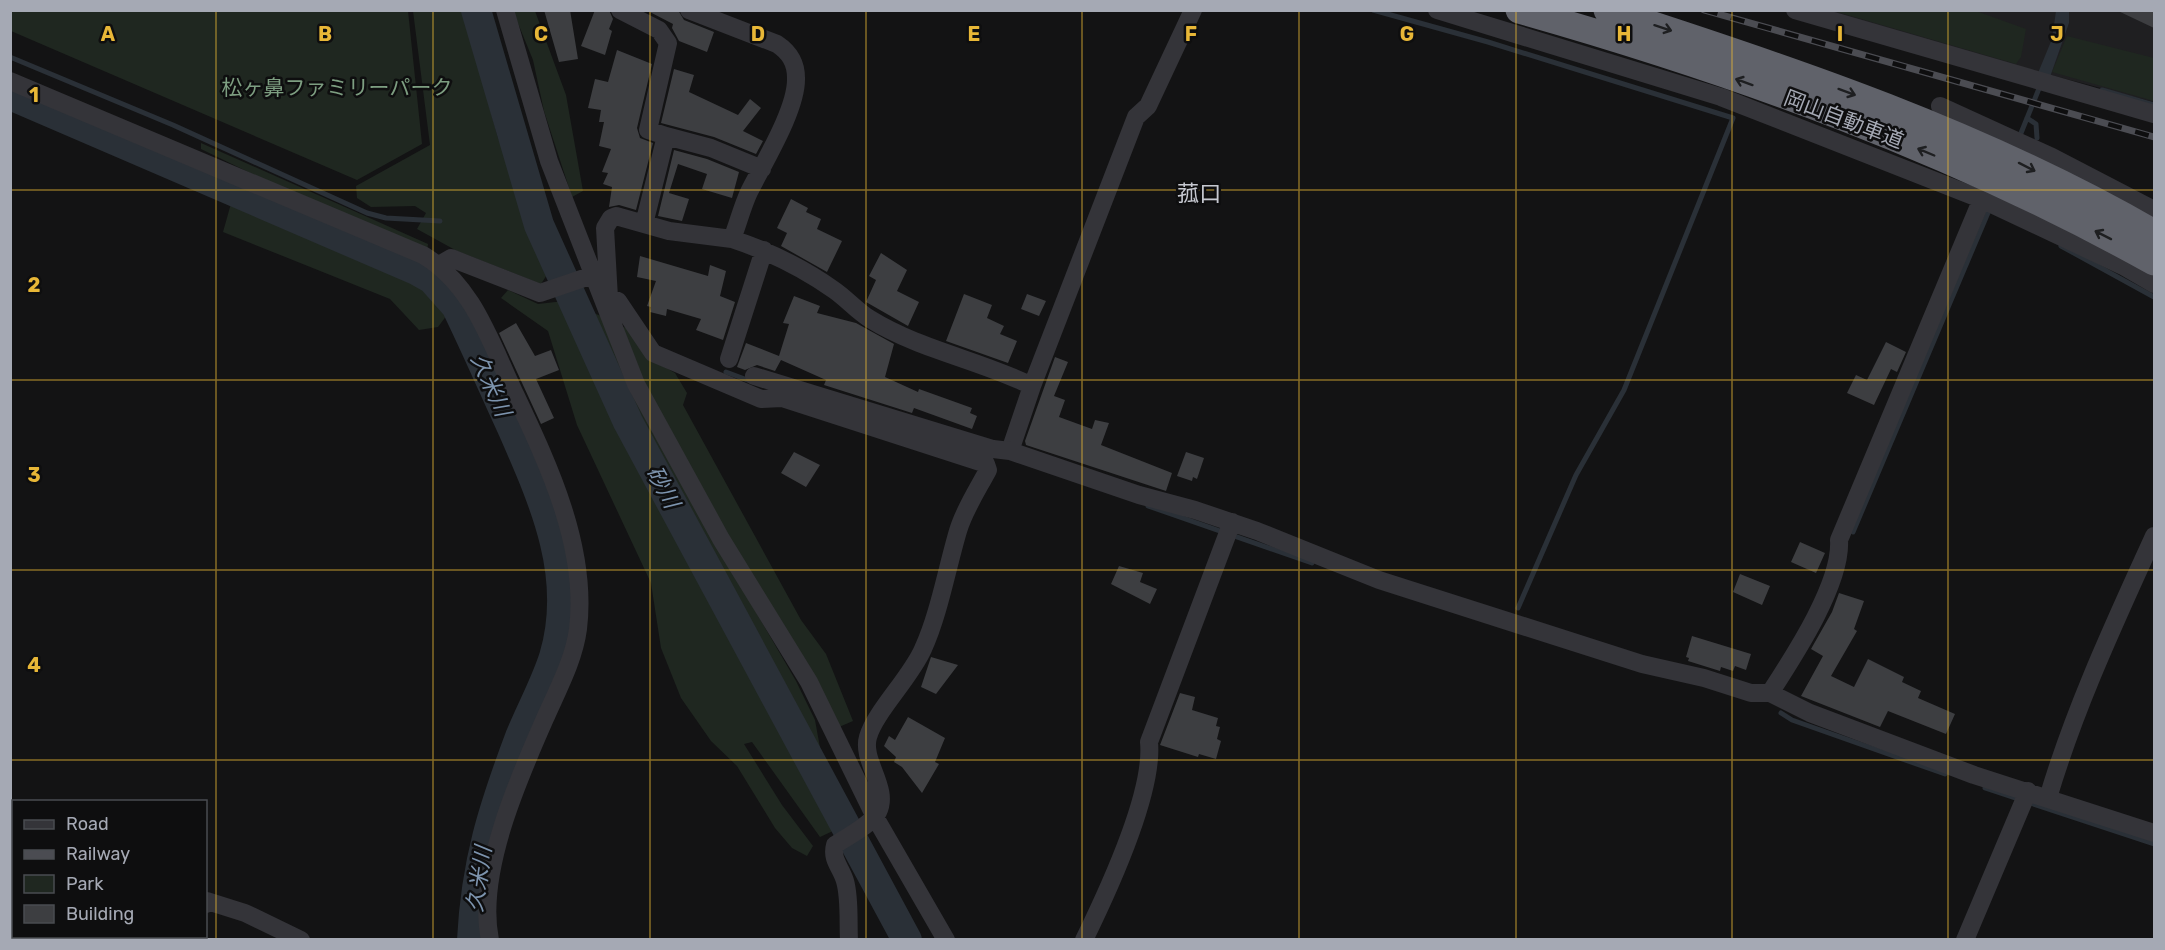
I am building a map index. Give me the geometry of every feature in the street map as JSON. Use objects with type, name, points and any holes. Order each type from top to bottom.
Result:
[{"type":"highway","name":"岡山自動車道","points":[[1519,10],[1724,74],[1868,127],[1996,181],[2154,262]]},
{"type":"highway","name":"岡山自動車道","points":[[1607,10],[1731,50],[1875,102],[2006,157],[2154,232]]},
{"type":"street","points":[[506,10],[549,161],[590,276],[605,296],[636,384],[721,539],[809,682],[869,821],[946,939]]},
{"type":"street","points":[[620,10],[659,30],[668,43],[648,130],[711,148],[762,169]]},
{"type":"street","points":[[689,10],[777,44],[788,52],[794,65],[796,77],[794,98],[762,169],[748,194],[732,239]]},
{"type":"street","points":[[849,939],[846,882],[833,857],[835,845],[869,821],[880,809],[879,789],[866,744],[870,731],[915,666],[925,646],[947,576],[958,529],[994,454],[1032,386],[1136,117],[1149,106],[1193,10]]},
{"type":"street","points":[[1437,10],[1721,97],[1989,203],[2123,266],[2154,284]]},
{"type":"street","points":[[1795,10],[2154,114]]},
{"type":"street","points":[[10,81],[423,255],[439,265],[455,280],[474,305],[541,450],[562,507],[574,553],[579,586],[579,613],[574,650],[525,763],[501,833],[488,907],[490,939]]},
{"type":"street","points":[[1940,106],[2154,210]]},
{"type":"street","points":[[644,224],[666,136]]},
{"type":"street","points":[[1770,693],[1797,652],[1818,612],[1840,554],[1839,540],[2016,141]]},
{"type":"street","points":[[605,296],[605,228],[611,218],[616,216],[669,231],[732,239],[764,249],[833,289],[871,320],[936,349],[1032,386]]},
{"type":"street","points":[[729,359],[764,249]]},
{"type":"street","points":[[439,265],[451,258],[540,293],[590,276]]},
{"type":"street","points":[[605,296],[618,301],[652,353],[761,399],[782,398],[1139,495],[1229,530],[1579,644],[1751,693],[1770,693],[1821,717],[1974,775],[2154,833]]},
{"type":"street","points":[[754,376],[994,454]]},
{"type":"street","points":[[1084,939],[1100,906],[1138,810],[1150,752],[1149,742],[1229,530]]},
{"type":"street","points":[[2048,798],[2059,760],[2098,658],[2154,536]]},
{"type":"street","points":[[1965,939],[2028,791]]},
{"type":"street","points":[[207,901],[245,913],[301,939]]},
{"type":"shaded area","points":[[1828,11],[2154,11],[2154,102],[2017,66]]},
{"type":"shaded area","points":[[2056,11],[2069,11],[2069,23],[2050,77],[2038,73],[2052,39]]},
{"type":"green space","name":"松ヶ鼻ファミリーパーク","points":[[11,10],[408,11],[422,144],[357,180],[11,31]]},
{"type":"green space","points":[[413,11],[463,11],[498,138],[547,257],[550,270],[541,284],[457,251],[417,229],[426,213],[415,206],[371,207],[357,198],[356,186],[430,145]]},
{"type":"green space","points":[[513,11],[535,11],[566,95],[583,191],[572,197],[544,111],[533,60]]},
{"type":"green space","points":[[1834,11],[1976,11],[2026,29],[2021,57],[2016,64]]},
{"type":"green space","points":[[2067,36],[2154,58],[2154,101],[2052,72]]},
{"type":"green space","points":[[201,143],[428,244],[427,251],[298,196],[201,149]]},
{"type":"green space","points":[[232,200],[417,275],[439,297],[447,315],[438,327],[419,330],[390,299],[223,232]]},
{"type":"green space","points":[[508,290],[538,304],[564,301],[601,316],[717,545],[796,681],[815,720],[835,830],[820,837],[752,742],[744,744],[782,805],[813,846],[807,856],[792,848],[775,828],[737,766],[711,741],[681,698],[661,648],[651,583],[577,425],[548,331],[501,298]]},
{"type":"green space","points":[[619,326],[628,328],[653,360],[675,373],[687,393],[683,405],[801,620],[826,654],[853,721],[839,727],[751,580],[667,430]]},
{"type":"building","points":[[544,10],[570,10],[578,59],[559,62]]},
{"type":"building","points":[[595,10],[609,10],[613,19],[605,55],[581,46]]},
{"type":"building","points":[[646,10],[678,10],[684,20],[714,32],[707,52],[679,41],[672,28],[673,24]]},
{"type":"building","points":[[2116,10],[2154,10],[2154,28]]},
{"type":"building","points":[[617,50],[652,64],[637,128],[640,138],[653,143],[636,210],[619,205],[609,207],[612,187],[603,184],[608,173],[602,172],[611,149],[599,146],[604,122],[599,122],[601,110],[588,108],[595,79],[608,82]]},
{"type":"building","points":[[674,69],[694,75],[689,92],[738,115],[750,99],[761,108],[743,131],[763,141],[756,154],[714,137],[661,123]]},
{"type":"building","points":[[674,150],[707,159],[739,172],[732,198],[702,189],[707,174],[678,164],[669,193],[689,199],[682,221],[658,216]]},
{"type":"building","points":[[791,199],[808,208],[806,212],[821,219],[817,229],[842,241],[827,272],[781,246],[787,233],[777,228]]},
{"type":"building","points":[[881,253],[907,270],[897,291],[919,302],[908,326],[866,302],[876,280],[869,276]]},
{"type":"building","points":[[640,256],[708,276],[710,265],[726,271],[720,296],[735,302],[723,340],[696,330],[701,319],[667,309],[666,316],[650,312],[651,307],[647,306],[656,281],[637,277]]},
{"type":"building","points":[[964,294],[992,305],[987,318],[1004,326],[1000,334],[1017,341],[1008,363],[946,341]]},
{"type":"building","points":[[1027,294],[1046,301],[1039,316],[1021,309]]},
{"type":"building","points":[[794,296],[820,306],[817,313],[856,323],[894,344],[885,377],[918,392],[919,389],[972,408],[970,413],[977,416],[972,429],[914,408],[912,413],[824,385],[826,380],[781,360],[775,371],[757,365],[745,370],[737,367],[746,343],[779,356],[789,324],[783,323]]},
{"type":"building","points":[[516,323],[535,356],[551,350],[559,370],[536,379],[554,418],[541,424],[499,333]]},
{"type":"building","points":[[1886,342],[1906,352],[1897,372],[1891,369],[1874,405],[1847,393],[1856,375],[1867,380]]},
{"type":"building","points":[[1055,357],[1068,362],[1054,396],[1065,400],[1059,417],[1092,429],[1095,420],[1109,423],[1101,445],[1172,473],[1166,491],[1026,445],[1025,441]]},
{"type":"building","points":[[794,452],[820,465],[806,487],[781,473]]},
{"type":"building","points":[[1186,452],[1204,458],[1197,479],[1193,477],[1192,481],[1177,476]]},
{"type":"building","points":[[1800,542],[1825,553],[1816,573],[1791,562]]},
{"type":"building","points":[[1119,566],[1143,573],[1140,582],[1157,589],[1150,604],[1111,584]]},
{"type":"building","points":[[1740,574],[1770,586],[1762,605],[1733,592]]},
{"type":"building","points":[[1839,593],[1864,601],[1854,629],[1857,631],[1831,676],[1854,687],[1868,659],[1904,677],[1902,682],[1921,691],[1918,698],[1955,714],[1946,734],[1888,711],[1880,727],[1801,696],[1823,656],[1811,649],[1832,612]]},
{"type":"building","points":[[1692,636],[1751,654],[1746,670],[1735,666],[1733,671],[1721,667],[1720,671],[1688,661],[1689,658],[1686,657]]},
{"type":"building","points":[[931,657],[958,665],[936,694],[921,687]]},
{"type":"building","points":[[1180,693],[1195,697],[1192,710],[1218,718],[1216,726],[1220,727],[1217,739],[1221,741],[1216,759],[1199,754],[1198,757],[1160,745]]},
{"type":"building","points":[[908,717],[945,738],[935,762],[939,764],[922,793],[902,767],[894,762],[896,757],[884,746],[889,736],[895,740]]},
{"type":"waterway","name":"砂川","points":[[476,10],[539,225],[628,422],[907,940]]},
{"type":"waterway","points":[[1373,10],[1488,42],[1733,118],[1624,390],[1576,475],[1518,608]]},
{"type":"waterway","points":[[10,57],[173,125],[367,213],[386,218],[440,221]]},
{"type":"waterway","points":[[2019,138],[2040,86]]},
{"type":"waterway","points":[[2102,90],[2154,105]]},
{"type":"waterway","name":"久米川","points":[[10,95],[416,270],[432,279],[456,306],[536,485],[554,541],[560,569],[562,598],[560,627],[554,657],[520,737],[487,836],[477,885],[472,940]]},
{"type":"waterway","points":[[2027,118],[2036,124],[2037,138]]},
{"type":"waterway","points":[[1853,532],[1990,208]]},
{"type":"waterway","points":[[2061,246],[2154,297]]},
{"type":"waterway","points":[[726,372],[750,381]]},
{"type":"waterway","points":[[1148,506],[1312,563]]},
{"type":"waterway","points":[[1781,713],[1792,720],[1945,774]]},
{"type":"waterway","points":[[1985,788],[2154,844]]},
{"type":"railway","points":[[1704,10],[2154,137]]},
{"type":"district","name":"菰口","points":[[1199,193]]}]
